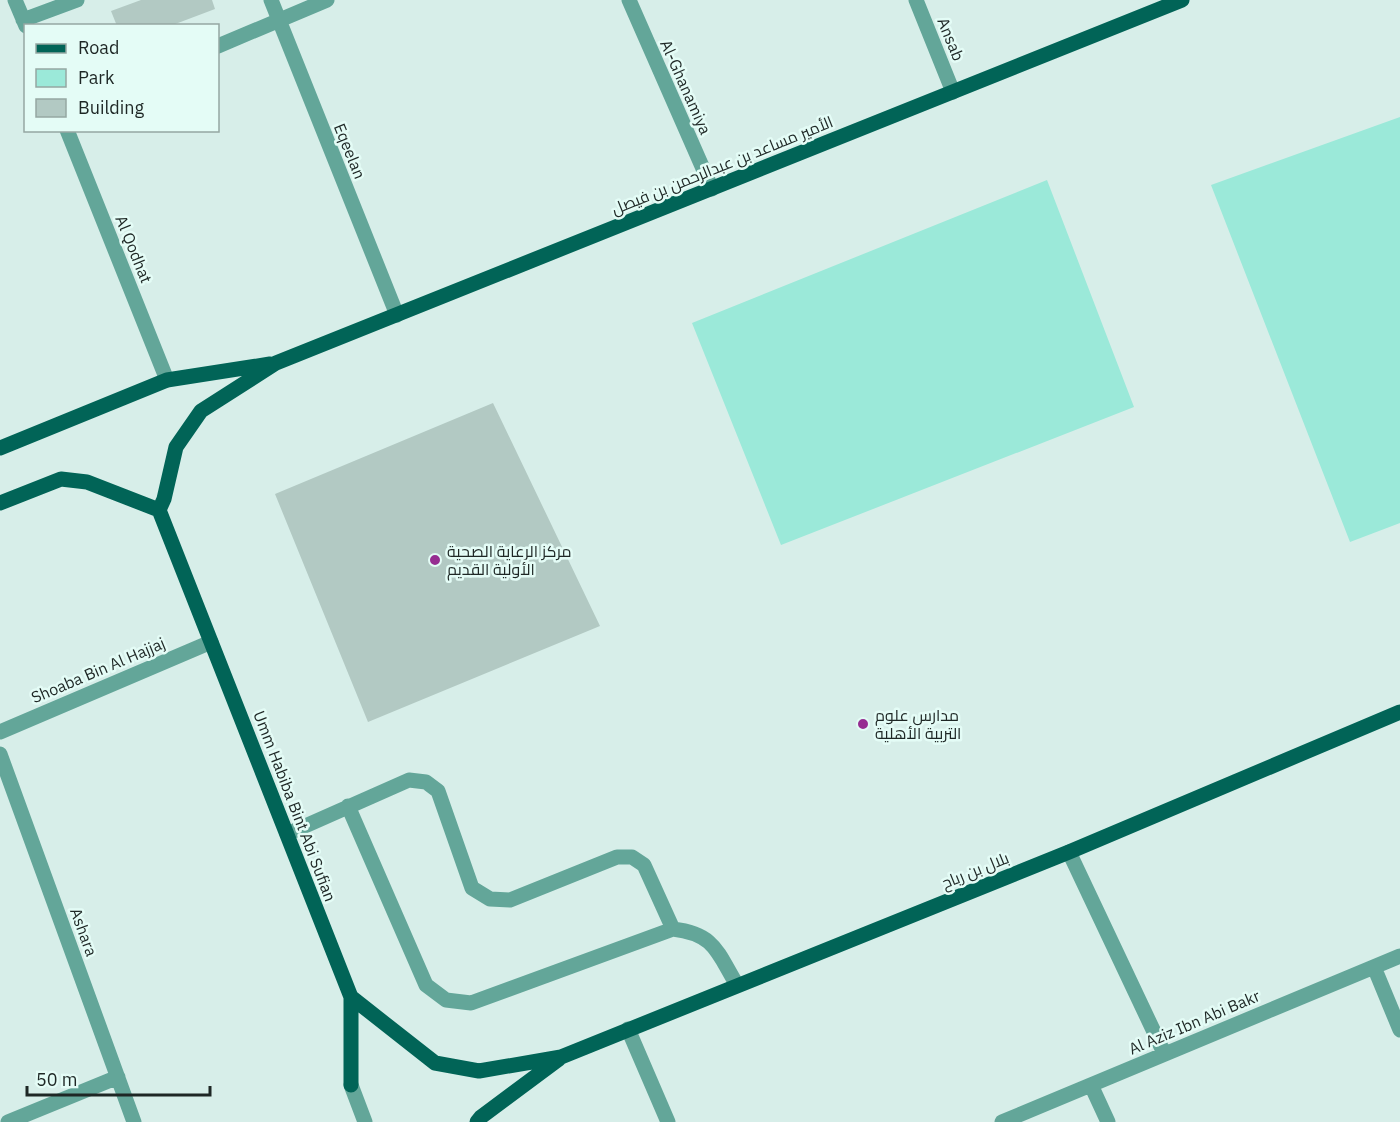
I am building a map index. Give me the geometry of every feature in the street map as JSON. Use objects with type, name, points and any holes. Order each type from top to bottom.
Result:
[{"type":"main road","name":"الأمير مساعد بن عبدالرحمن بن فيصل","points":[[159,510],[164,499],[176,447],[201,411],[276,363],[1182,0]]},
{"type":"main road","name":"الأمير مساعد بن عبدالرحمن بن فيصل","points":[[0,447],[167,380],[276,363]]},
{"type":"main road","points":[[0,503],[61,479],[87,482],[159,510]]},
{"type":"main road","name":"Umm Habiba Bint Abi Sufian","points":[[159,510],[351,997],[351,1085]]},
{"type":"main road","name":"بلال بن رباح","points":[[561,1057],[1070,852],[1400,712]]},
{"type":"main road","points":[[351,997],[435,1063],[479,1071],[561,1057]]},
{"type":"main road","points":[[477,1122],[561,1057]]},
{"type":"street","points":[[15,0],[24,23],[77,0]]},
{"type":"street","name":"Eqeelan","points":[[271,0],[397,315]]},
{"type":"street","points":[[219,46],[327,0]]},
{"type":"street","name":"Al-Ghanamiya","points":[[628,0],[711,189]]},
{"type":"street","name":"Ansab","points":[[916,0],[953,92]]},
{"type":"street","name":"Al Qodhat","points":[[68,132],[167,380]]},
{"type":"street","name":"Shoaba Bin Al Hajjaj","points":[[0,732],[211,642]]},
{"type":"street","name":"Ashara","points":[[0,754],[134,1122]]},
{"type":"street","points":[[287,834],[409,780],[426,782],[438,791],[472,888],[490,899],[510,900],[617,857],[632,857],[644,865],[673,928]]},
{"type":"street","points":[[348,806],[426,985],[446,1000],[471,1003],[673,928],[702,935],[715,947],[737,985]]},
{"type":"street","points":[[1070,852],[1164,1053]]},
{"type":"street","name":"Al Aziz Ibn Abi Bakr","points":[[1002,1122],[1400,956]]},
{"type":"street","points":[[1374,967],[1400,1030]]},
{"type":"street","points":[[628,1029],[668,1122]]},
{"type":"street","points":[[8,1122],[118,1077]]},
{"type":"street","name":"Umm Habiba Bint Abi Sufian","points":[[351,1085],[365,1122]]},
{"type":"street","points":[[1091,1085],[1108,1122]]},
{"type":"green space","points":[[1400,117],[1400,523],[1350,542],[1211,185]]},
{"type":"green space","points":[[1047,180],[1134,407],[781,545],[692,323]]},
{"type":"building","points":[[141,0],[212,0],[215,9],[175,24],[116,24],[111,11]]},
{"type":"building","name":"مركز الرعاية الصحية الأولية القديم","points":[[493,403],[600,626],[368,722],[275,494]]},
{"type":"place","name":"مركز الرعاية الصحية الأولية القديم","points":[[435,560]]},
{"type":"place","name":"مدارس علوم التربية الأهلية","points":[[863,724]]}]
